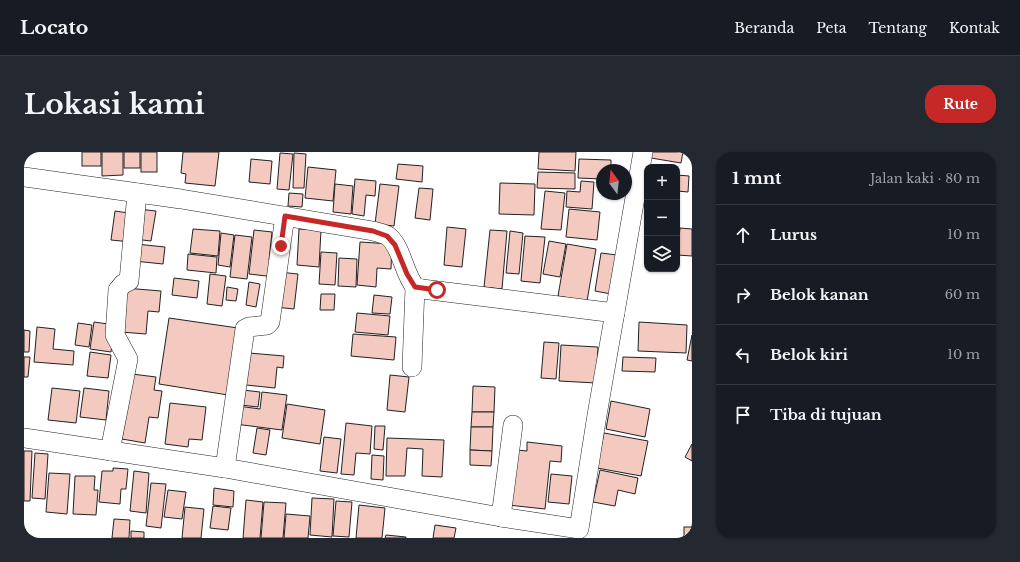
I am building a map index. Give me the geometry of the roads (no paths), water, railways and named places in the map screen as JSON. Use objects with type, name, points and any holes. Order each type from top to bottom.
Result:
[{"type":"street","points":[[24,438],[224,468],[501,517],[578,534],[597,415],[643,152]]},
{"type":"street","points":[[24,177],[285,216],[373,231],[387,236],[395,245],[407,274],[415,287],[412,367]]},
{"type":"street","points":[[110,451],[128,359],[115,335],[118,290],[123,284],[129,281],[137,193]]},
{"type":"street","points":[[224,468],[245,329],[248,327],[267,325],[270,322],[285,216]]},
{"type":"street","points":[[415,287],[615,313]]},
{"type":"street","points":[[501,517],[513,425]]}]
